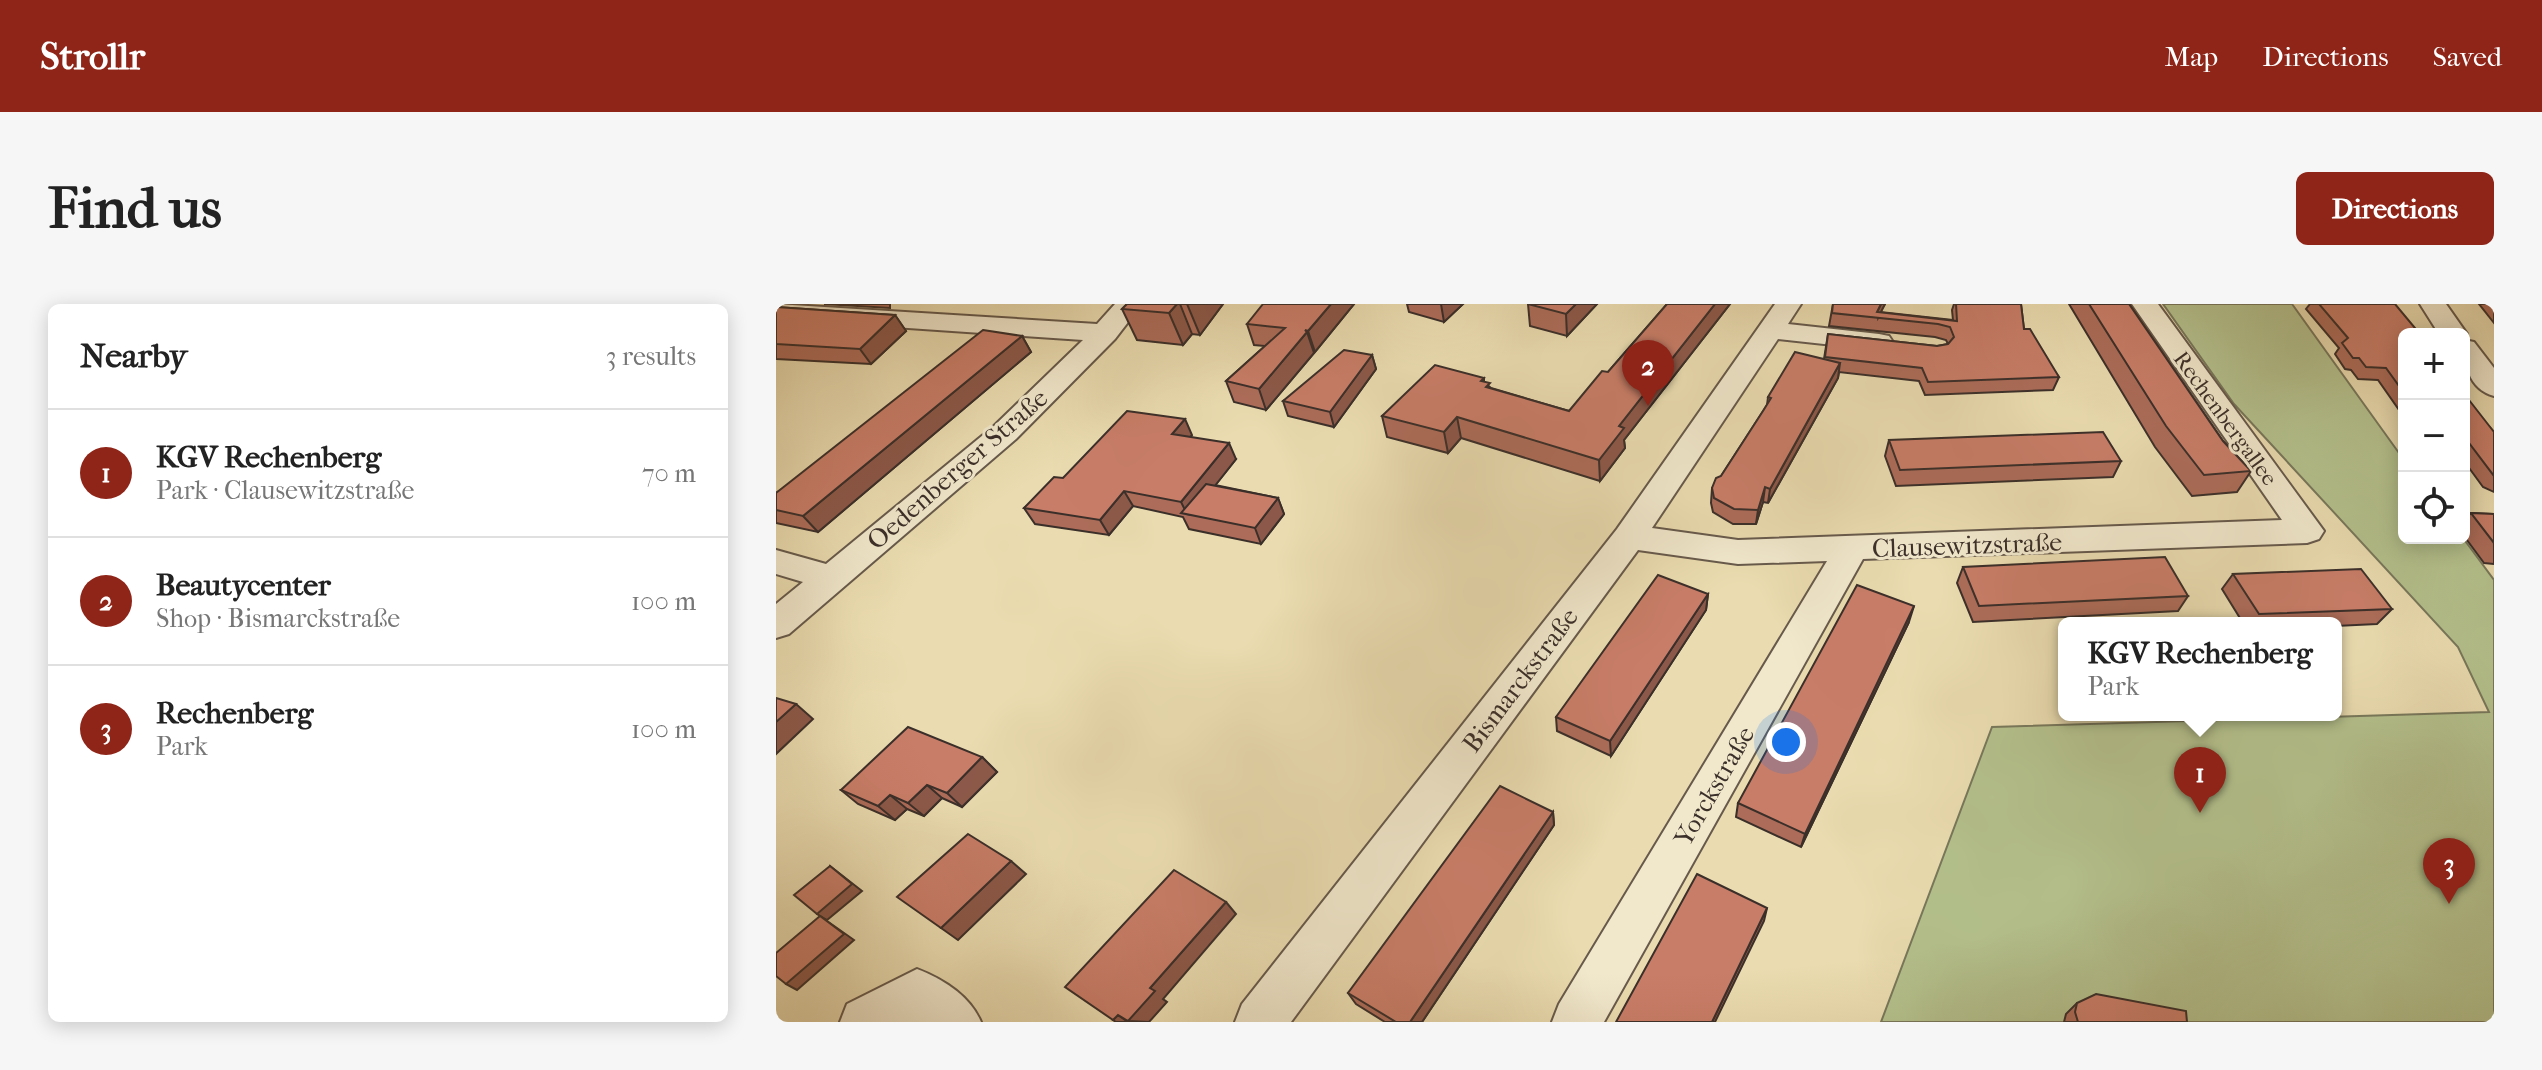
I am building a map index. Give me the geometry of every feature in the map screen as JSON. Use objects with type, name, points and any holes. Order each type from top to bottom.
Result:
[{"type":"street","name":"Oedenberger Straße","points":[[776,624],[1003,433],[1105,333],[1129,304]]},
{"type":"street","name":"Rechenbergallee","points":[[2145,304],[2307,531]]},
{"type":"street","points":[[2433,304],[2449,328]]},
{"type":"street","points":[[776,311],[1105,333]]},
{"type":"street","name":"Bismarckstraße","points":[[1263,1021],[1629,537],[1779,317],[1905,345]]},
{"type":"street","points":[[2470,356],[2494,387]]},
{"type":"street","name":"Clausewitzstraße","points":[[1629,537],[1738,552],[2307,531]]},
{"type":"street","name":"Yorckstraße","points":[[1577,1022],[1851,550]]},
{"type":"street","points":[[776,562],[831,578]]},
{"type":"street","points":[[865,1022],[917,993],[956,1022]]},
{"type":"green space","points":[[2163,304],[2292,304],[2398,452],[2398,544],[2467,544],[2494,580],[2494,1022],[1881,1022],[1992,727],[2191,721],[2342,721],[2342,716],[2489,712],[2458,647],[2234,404]]},
{"type":"building","points":[[1127,304],[1177,304],[1169,313],[1122,309]]},
{"type":"building","points":[[1263,304],[1331,304],[1308,331],[1305,330],[1307,332],[1259,389],[1226,381],[1285,328],[1247,324]]},
{"type":"building","points":[[1528,304],[1576,304],[1566,314]]},
{"type":"building","points":[[1667,304],[1715,304],[1619,426],[1624,428],[1599,460],[1457,417],[1444,432],[1382,416],[1435,365],[1484,378],[1481,381],[1490,383],[1486,387],[1569,411],[1602,371],[1608,372]]},
{"type":"building","points":[[1833,304],[1881,304],[1877,312],[1957,321],[1956,304],[2021,304],[2024,329],[2030,329],[2059,377],[1928,382],[1922,368],[1825,357],[1828,334],[1937,346],[1948,344],[1954,337],[1950,327],[1938,324],[1832,313]]},
{"type":"building","points":[[2089,304],[2129,304],[2223,441],[2251,471],[2204,475],[2166,426]]},
{"type":"building","points":[[2319,304],[2395,304],[2415,328],[2398,328],[2398,385],[2386,368],[2366,367],[2359,358],[2353,358],[2342,343],[2348,338]]},
{"type":"building","points":[[776,307],[895,315],[860,349],[776,344]]},
{"type":"building","points":[[983,330],[1022,336],[803,516],[776,510],[776,493]]},
{"type":"building","points":[[1344,350],[1372,355],[1330,412],[1283,401]]},
{"type":"building","points":[[1795,352],[1840,363],[1770,489],[1765,487],[1758,510],[1734,509],[1714,498],[1712,488],[1771,398],[1768,397]]},
{"type":"building","points":[[2470,401],[2494,432],[2494,476],[2470,444]]},
{"type":"building","points":[[1127,411],[1185,419],[1172,434],[1229,443],[1181,502],[1124,491],[1100,520],[1024,508],[1054,477],[1063,478]]},
{"type":"building","points":[[2103,432],[2121,461],[1900,470],[1889,440]]},
{"type":"building","points":[[1206,484],[1278,498],[1255,528],[1181,513]]},
{"type":"building","points":[[2471,513],[2494,514],[2494,543]]},
{"type":"building","points":[[2165,557],[2188,596],[1979,606],[1963,567]]},
{"type":"building","points":[[2361,569],[2392,609],[2259,614],[2233,574]]},
{"type":"building","points":[[1658,575],[1708,594],[1610,741],[1556,717]]},
{"type":"building","points":[[1857,585],[1914,606],[1805,834],[1738,803]]},
{"type":"building","points":[[776,698],[796,704],[776,722]]},
{"type":"building","points":[[908,727],[982,757],[947,793],[927,785],[908,803],[890,795],[878,806],[841,790]]},
{"type":"building","points":[[1500,786],[1553,812],[1410,1022],[1396,1022],[1348,993]]},
{"type":"building","points":[[968,834],[1011,861],[941,928],[897,897]]},
{"type":"building","points":[[830,866],[852,884],[817,914],[794,895]]},
{"type":"building","points":[[1174,870],[1226,902],[1150,988],[1155,991],[1128,1021],[1118,1015],[1113,1020],[1065,987]]},
{"type":"building","points":[[1697,874],[1767,908],[1712,1022],[1616,1022]]},
{"type":"building","points":[[820,916],[844,934],[786,984],[776,976],[776,953]]},
{"type":"building","points":[[2096,994],[2186,1011],[2187,1022],[2078,1022],[2075,1012],[2077,1003]]},
{"type":"place","name":"Beautycenter","points":[[1648,406]]},
{"type":"place","name":"KGV Rechenberg","points":[[2200,813]]},
{"type":"place","name":"Rechenberg","points":[[2449,904]]}]
